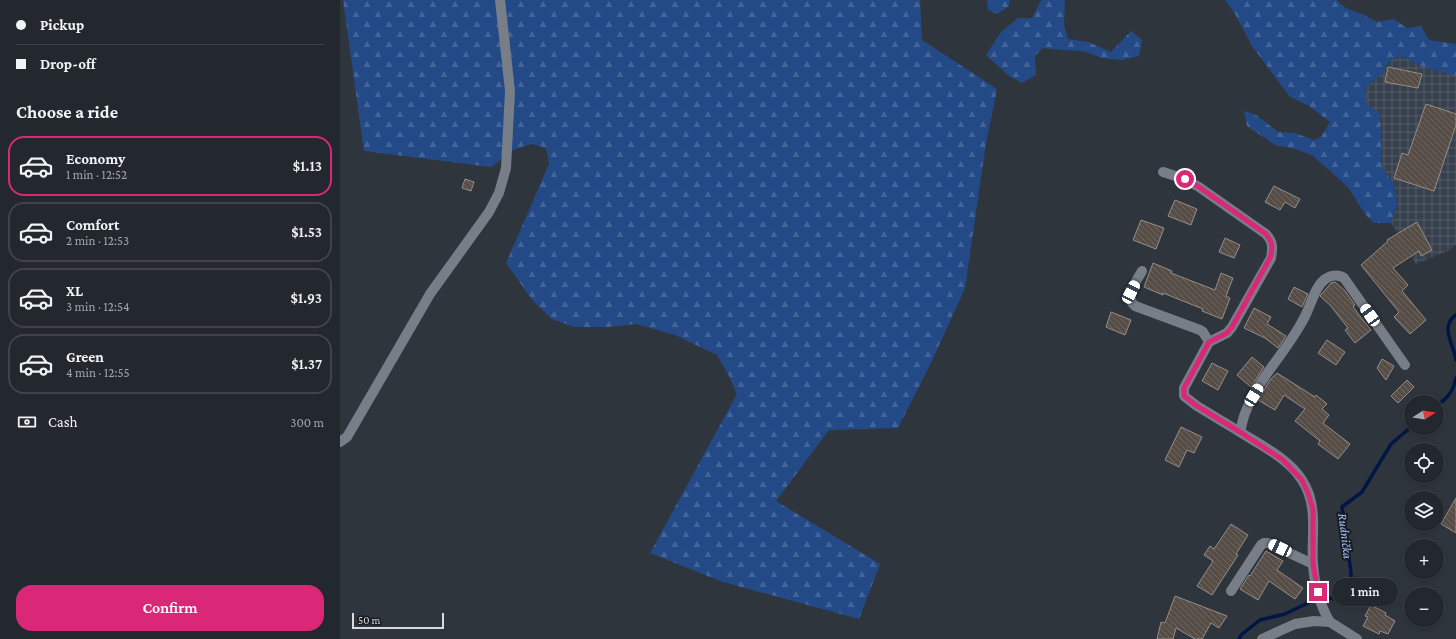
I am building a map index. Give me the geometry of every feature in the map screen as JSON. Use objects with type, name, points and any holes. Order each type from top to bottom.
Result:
[{"type":"street","points":[[340,442],[347,437],[430,294],[489,212],[499,193],[506,168],[510,91],[500,0]]},
{"type":"street","points":[[1164,172],[1185,179],[1199,187],[1266,234],[1272,241],[1273,248],[1270,258],[1232,327],[1227,333],[1209,342],[1184,388],[1184,396],[1197,406],[1283,460],[1302,480],[1313,509],[1313,564],[1318,592],[1330,622]]},
{"type":"street","points":[[1142,271],[1131,292],[1131,303],[1135,306],[1200,330],[1209,342]]},
{"type":"street","points":[[1240,432],[1245,412],[1303,320],[1320,284],[1327,278],[1336,275],[1344,278],[1405,364]]},
{"type":"street","points":[[1231,591],[1261,545],[1264,543],[1268,543],[1313,564]]},
{"type":"street","points":[[1262,639],[1295,624],[1314,621],[1330,622],[1357,639]]},
{"type":"shaded area","points":[[1401,56],[1423,67],[1456,76],[1456,244],[1450,250],[1416,264],[1391,223],[1397,205],[1394,184],[1382,167],[1381,133],[1367,105],[1366,87],[1383,73],[1389,61]]},
{"type":"green space","points":[[343,0],[920,0],[922,40],[997,89],[986,143],[965,288],[931,363],[898,428],[829,430],[776,501],[880,564],[859,619],[723,582],[650,553],[737,394],[729,376],[717,355],[675,335],[636,324],[608,327],[574,327],[552,319],[533,301],[506,263],[549,164],[546,148],[532,144],[515,149],[491,167],[364,151]]},
{"type":"green space","points":[[987,0],[1010,0],[1009,6],[997,14],[988,10]]},
{"type":"green space","points":[[1041,0],[1065,0],[1064,25],[1068,39],[1088,42],[1111,52],[1131,31],[1142,40],[1139,56],[1122,60],[1102,58],[1083,51],[1043,48],[1035,56],[1036,75],[1022,83],[1009,76],[986,55],[1001,32],[1018,18],[1032,18]]},
{"type":"green space","points":[[1225,0],[1336,0],[1346,8],[1377,22],[1394,19],[1407,28],[1421,26],[1429,40],[1456,44],[1456,76],[1423,67],[1401,56],[1389,61],[1383,73],[1366,87],[1367,105],[1380,113],[1382,167],[1394,184],[1397,205],[1391,223],[1374,223],[1365,214],[1348,187],[1313,156],[1296,149],[1275,145],[1247,126],[1244,111],[1256,115],[1278,132],[1295,133],[1314,140],[1321,137],[1330,122],[1309,106],[1289,96],[1252,46],[1235,14]]},
{"type":"building","points":[[1388,67],[1422,74],[1418,88],[1385,82]]},
{"type":"building","points":[[1426,104],[1456,114],[1456,125],[1434,191],[1394,178],[1402,153],[1408,155]]},
{"type":"building","points":[[465,179],[474,182],[471,191],[462,188]]},
{"type":"building","points":[[1274,186],[1300,199],[1295,208],[1285,202],[1280,210],[1265,202]]},
{"type":"building","points":[[1175,200],[1197,209],[1191,225],[1168,216]]},
{"type":"building","points":[[1141,220],[1164,228],[1156,249],[1133,240]]},
{"type":"building","points":[[1417,222],[1432,250],[1421,256],[1419,251],[1393,268],[1408,285],[1402,291],[1426,320],[1410,334],[1394,317],[1399,312],[1361,265],[1388,241],[1387,240]]},
{"type":"building","points":[[1225,238],[1240,245],[1234,258],[1219,252]]},
{"type":"building","points":[[1153,263],[1172,271],[1171,273],[1215,290],[1221,273],[1233,278],[1226,296],[1230,298],[1222,319],[1202,311],[1203,309],[1144,287]]},
{"type":"building","points":[[1335,282],[1345,291],[1355,305],[1353,307],[1371,330],[1355,343],[1345,330],[1348,328],[1330,305],[1320,296],[1331,283]]},
{"type":"building","points":[[1294,287],[1308,294],[1302,307],[1288,299]]},
{"type":"building","points":[[1254,308],[1271,317],[1267,324],[1286,336],[1278,348],[1265,338],[1244,328]]},
{"type":"building","points":[[1111,312],[1131,320],[1125,335],[1106,327]]},
{"type":"building","points":[[1327,340],[1345,352],[1336,365],[1318,353]]},
{"type":"building","points":[[1252,357],[1264,367],[1251,387],[1237,375]]},
{"type":"building","points":[[1382,359],[1394,366],[1386,380],[1377,368]]},
{"type":"building","points":[[1212,363],[1228,371],[1218,390],[1202,381]]},
{"type":"building","points":[[1277,373],[1315,397],[1316,395],[1327,404],[1322,409],[1329,415],[1323,423],[1350,444],[1338,459],[1318,444],[1320,441],[1295,421],[1305,409],[1284,395],[1275,410],[1258,400],[1270,380]]},
{"type":"building","points":[[1407,380],[1414,387],[1406,395],[1404,395],[1398,403],[1391,396]]},
{"type":"building","points":[[1181,427],[1202,437],[1194,453],[1187,450],[1179,467],[1165,460]]},
{"type":"building","points":[[1456,498],[1456,533],[1444,526],[1444,519]]},
{"type":"building","points":[[1231,524],[1248,535],[1236,554],[1238,555],[1212,595],[1197,586],[1213,561],[1204,555],[1210,546],[1214,549]]},
{"type":"building","points":[[1266,551],[1283,561],[1277,570],[1303,588],[1295,599],[1269,581],[1258,600],[1240,589]]},
{"type":"building","points":[[1175,596],[1227,616],[1219,628],[1211,623],[1202,639],[1195,639],[1176,628],[1173,639],[1157,639],[1161,622],[1165,623]]},
{"type":"building","points":[[1371,605],[1386,613],[1385,615],[1395,621],[1388,634],[1380,631],[1379,634],[1363,626],[1368,617],[1365,616]]},
{"type":"waterway","name":"Rudnička","points":[[1456,315],[1451,319],[1448,330],[1456,360]]},
{"type":"waterway","name":"Rudnička","points":[[1444,400],[1450,394],[1456,378]]},
{"type":"waterway","name":"Rudnička","points":[[1239,639],[1241,635],[1260,620],[1285,614],[1314,600],[1331,598],[1338,601],[1347,599],[1350,590],[1351,573],[1344,538],[1342,507],[1362,492],[1391,444],[1404,433]]},
{"type":"route","points":[[1185,179],[1199,187],[1266,234],[1272,241],[1273,248],[1270,258],[1232,327],[1227,333],[1209,342],[1184,388],[1184,396],[1190,402],[1283,460],[1302,480],[1313,509],[1313,564],[1318,592]]}]
